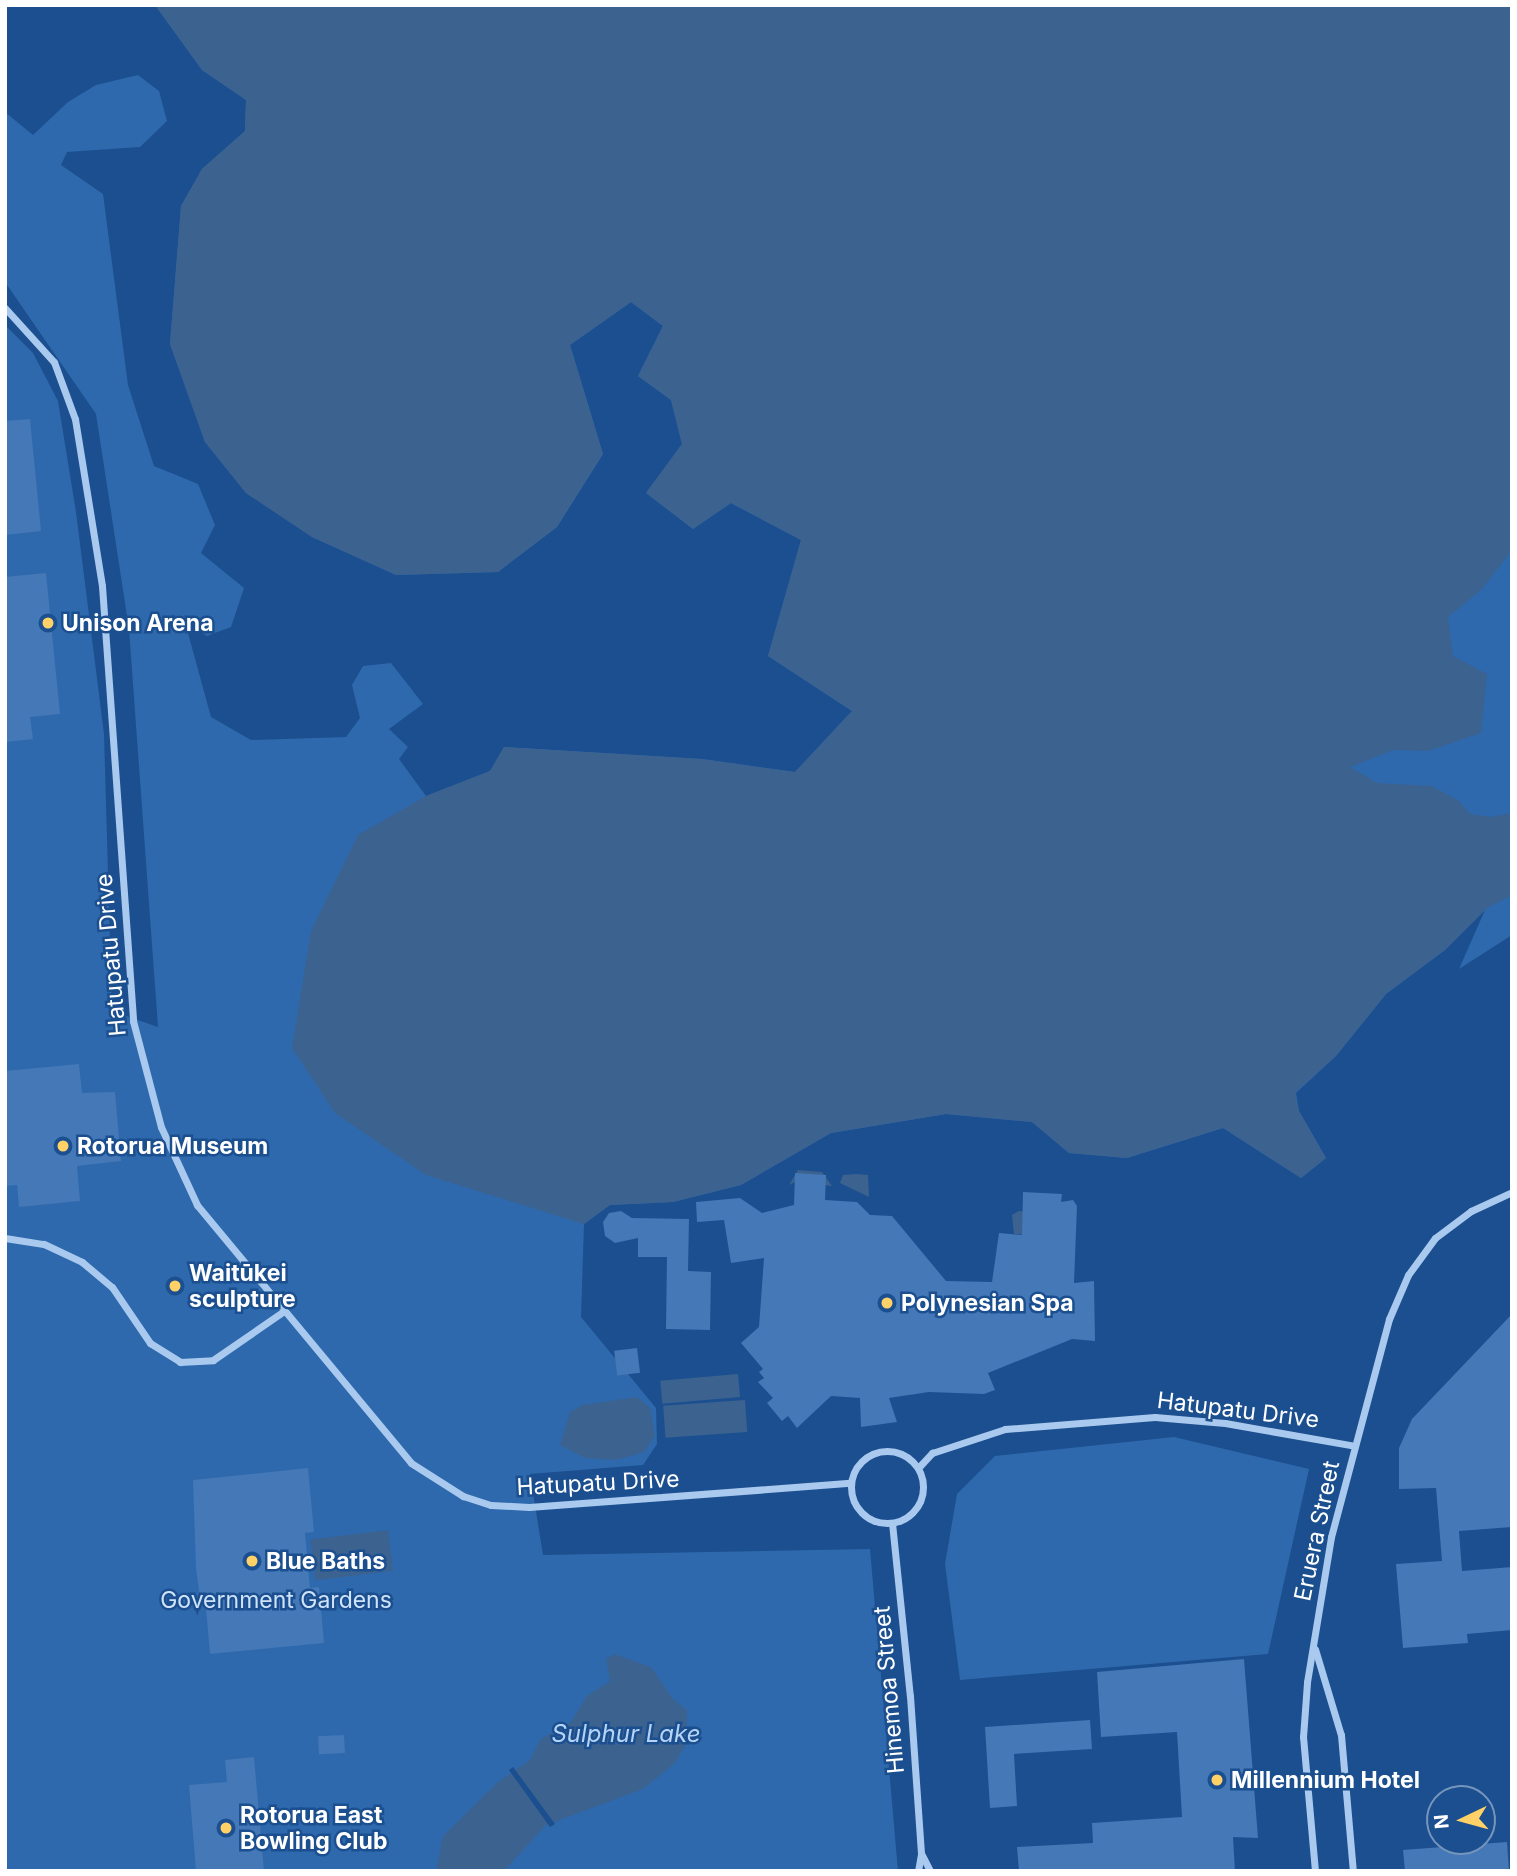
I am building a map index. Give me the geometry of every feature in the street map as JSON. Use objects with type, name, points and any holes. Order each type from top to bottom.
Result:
[{"type":"street","name":"Hatupatu Drive","points":[[5,308],[54,362],[75,419],[102,586],[133,1021],[150,1086],[177,1169],[197,1205],[411,1463],[437,1482],[477,1501],[528,1507],[850,1483]]},
{"type":"street","name":"Eruera Street","points":[[1315,1871],[1303,1737],[1314,1648],[1331,1537],[1390,1319],[1415,1264],[1454,1222],[1512,1192]]},
{"type":"street","points":[[5,1238],[44,1244],[82,1262],[112,1287],[150,1343],[180,1362],[214,1360],[284,1311]]},
{"type":"street","name":"Hatupatu Drive","points":[[918,1468],[932,1453],[1005,1429],[1155,1417],[1225,1423],[1354,1446]]},
{"type":"street","points":[[882,1450],[905,1455],[918,1468],[923,1485],[918,1506],[892,1523],[861,1513],[850,1483],[860,1461],[882,1450]]},
{"type":"street","name":"Hinemoa Street","points":[[892,1523],[921,1854],[918,1871]]},
{"type":"street","name":"Eruera Street","points":[[1314,1648],[1341,1735],[1353,1871]]},
{"type":"street","name":"Hinemoa Street","points":[[921,1854],[930,1871]]},
{"type":"green space","name":"Government Gardens","points":[[155,5],[1512,5],[1512,935],[1459,969],[1485,910],[1445,950],[1386,994],[1336,1056],[1296,1093],[1299,1111],[1326,1158],[1301,1178],[1223,1128],[1127,1158],[1069,1153],[1032,1122],[946,1114],[831,1133],[741,1185],[673,1202],[610,1205],[584,1224],[581,1317],[656,1408],[657,1444],[643,1465],[530,1474],[543,1555],[870,1549],[898,1871],[5,1871],[5,325],[33,353],[58,401],[76,512],[104,734],[112,1011],[158,1027],[129,629],[96,414],[5,282],[5,112],[33,135],[68,102],[96,85],[138,75],[159,91],[167,121],[140,147],[67,152],[61,165],[103,194],[128,385],[154,466],[198,484],[215,525],[201,553],[244,588],[231,627],[207,636],[185,622],[211,717],[251,740],[346,737],[360,718],[352,685],[363,666],[391,663],[423,704],[389,729],[408,747],[399,759],[426,796],[490,771],[504,747],[702,759],[795,772],[852,711],[768,656],[801,540],[731,503],[693,529],[646,493],[682,444],[671,400],[638,376],[663,326],[631,302],[570,345],[603,454],[557,527],[498,572],[396,575],[312,537],[246,493],[205,442],[170,344],[181,206],[202,169],[245,131],[246,100],[202,70]]},
{"type":"green space","points":[[1174,1437],[1309,1469],[1268,1654],[960,1680],[945,1564],[957,1494],[995,1456]]},
{"type":"water","points":[[155,5],[1512,5],[1512,550],[1482,589],[1448,617],[1453,656],[1487,674],[1481,733],[1428,751],[1393,750],[1350,767],[1377,783],[1432,786],[1459,801],[1470,814],[1490,817],[1512,813],[1512,895],[1487,908],[1445,950],[1386,994],[1336,1056],[1295,1093],[1299,1111],[1326,1158],[1301,1178],[1223,1128],[1127,1158],[1069,1153],[1032,1122],[946,1114],[831,1133],[741,1185],[673,1202],[610,1205],[584,1224],[426,1175],[335,1113],[292,1048],[311,931],[358,835],[426,796],[490,771],[504,747],[702,759],[795,772],[852,711],[768,656],[801,540],[731,503],[693,529],[646,493],[682,444],[671,400],[638,376],[663,326],[631,302],[570,345],[603,454],[557,527],[498,572],[396,575],[312,537],[246,493],[205,442],[170,344],[181,206],[202,169],[245,131],[246,100],[202,70]]},
{"type":"water","points":[[798,1170],[822,1172],[832,1186],[795,1182],[789,1185]]},
{"type":"water","points":[[843,1175],[868,1175],[869,1197],[840,1183]]},
{"type":"water","points":[[1019,1211],[1047,1212],[1031,1235],[1014,1234],[1012,1215]]},
{"type":"water","points":[[738,1374],[740,1397],[662,1404],[660,1381]]},
{"type":"water","points":[[637,1397],[650,1408],[655,1436],[644,1452],[616,1460],[585,1458],[560,1445],[570,1412],[583,1405]]},
{"type":"water","points":[[745,1400],[747,1432],[665,1438],[663,1406]]},
{"type":"water","points":[[388,1530],[393,1571],[316,1580],[311,1540]]},
{"type":"water","name":"Sulphur Lake","points":[[614,1654],[651,1667],[673,1699],[687,1710],[686,1744],[675,1763],[643,1789],[546,1825],[504,1871],[436,1871],[443,1836],[497,1783],[530,1760],[541,1739],[571,1722],[587,1696],[610,1681],[606,1659]]},
{"type":"pier","points":[[513,1767],[555,1824],[550,1827],[509,1770]]},
{"type":"building","points":[[30,419],[41,531],[5,535],[5,421]]},
{"type":"building","points":[[46,573],[60,714],[30,717],[33,739],[5,742],[5,577]]},
{"type":"building","name":"Rotorua Museum","points":[[79,1064],[82,1093],[115,1092],[121,1161],[77,1166],[80,1201],[19,1207],[17,1185],[5,1186],[5,1071]]},
{"type":"building","name":"Polynesian Spa","points":[[795,1173],[826,1175],[825,1200],[857,1202],[870,1215],[892,1216],[946,1281],[992,1282],[999,1233],[1022,1235],[1023,1192],[1062,1194],[1061,1202],[1073,1200],[1077,1206],[1074,1283],[1094,1281],[1095,1341],[1072,1339],[988,1373],[995,1390],[984,1394],[929,1392],[889,1398],[897,1422],[861,1427],[860,1398],[831,1396],[797,1428],[788,1416],[782,1421],[767,1403],[773,1398],[758,1382],[764,1378],[759,1372],[763,1369],[741,1343],[759,1327],[764,1258],[731,1263],[724,1220],[697,1222],[696,1202],[740,1198],[762,1213],[794,1205]]},
{"type":"building","points":[[621,1211],[632,1218],[689,1219],[688,1271],[711,1272],[710,1330],[666,1329],[667,1257],[638,1257],[638,1238],[615,1243],[605,1236],[603,1222],[609,1213]]},
{"type":"building","points":[[1512,1314],[1512,1527],[1459,1531],[1462,1571],[1512,1567],[1512,1630],[1467,1634],[1468,1643],[1403,1648],[1396,1564],[1442,1561],[1436,1488],[1399,1489],[1399,1448],[1412,1419]]},
{"type":"building","points":[[637,1348],[640,1373],[617,1376],[614,1351]]},
{"type":"building","name":"Blue Baths","points":[[308,1468],[314,1532],[305,1533],[310,1588],[319,1587],[324,1643],[210,1654],[205,1597],[200,1598],[196,1568],[193,1480]]},
{"type":"building","name":"Millennium Hotel","points":[[1244,1659],[1258,1838],[1233,1837],[1235,1871],[1019,1871],[1017,1847],[1093,1843],[1092,1823],[1182,1817],[1177,1732],[1101,1737],[1097,1672]]},
{"type":"building","points":[[1090,1720],[1092,1749],[1014,1754],[1017,1806],[990,1808],[985,1727]]},
{"type":"building","points":[[344,1735],[345,1753],[319,1754],[318,1736]]},
{"type":"building","name":"Rotorua East Bowling Club","points":[[254,1757],[264,1871],[196,1871],[189,1785],[227,1782],[225,1760]]},
{"type":"building","points":[[1507,1842],[1509,1871],[1405,1871],[1403,1850],[1426,1848],[1426,1855],[1496,1855],[1496,1843]]},
{"type":"place","name":"Unison Arena","points":[[48,623]]},
{"type":"place","name":"Rotorua Museum","points":[[63,1146]]},
{"type":"place","name":"Waitūkei sculpture","points":[[175,1286]]},
{"type":"place","name":"Polynesian Spa","points":[[887,1303]]},
{"type":"place","name":"Blue Baths","points":[[252,1561]]},
{"type":"place","name":"Millennium Hotel","points":[[1217,1780]]},
{"type":"place","name":"Rotorua East Bowling Club","points":[[226,1828]]}]
